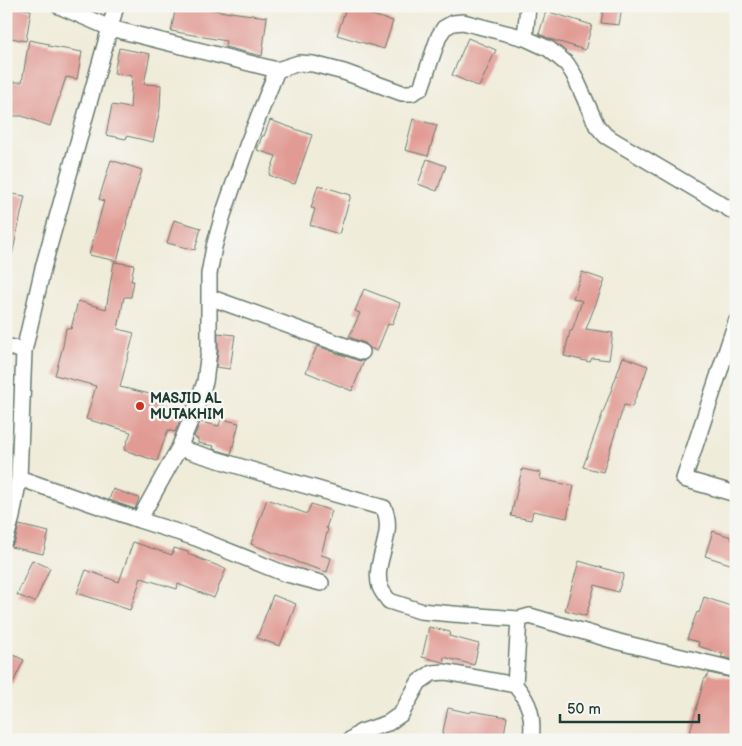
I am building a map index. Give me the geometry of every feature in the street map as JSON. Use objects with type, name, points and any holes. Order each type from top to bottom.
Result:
[{"type":"street","points":[[59,6],[110,28],[277,70],[300,63],[313,64],[344,72],[402,93],[412,93],[421,88],[439,36],[444,28],[452,23],[463,22],[525,38],[549,49],[567,64],[574,75],[597,126],[606,136],[736,213]]},
{"type":"street","points":[[6,538],[19,478],[24,351],[42,268],[116,6]]},
{"type":"street","points":[[525,38],[528,6]]},
{"type":"street","points":[[139,520],[179,448],[204,382],[209,351],[209,274],[214,247],[248,143],[277,70]]},
{"type":"street","points":[[209,297],[362,352]]},
{"type":"street","points":[[736,322],[684,479],[736,494]]},
{"type":"street","points":[[6,346],[24,351]]},
{"type":"street","points":[[179,448],[384,508],[388,518],[387,535],[378,573],[380,588],[389,601],[420,610],[520,619],[530,616],[619,642],[736,670]]},
{"type":"street","points":[[19,478],[196,538],[284,573],[321,583]]},
{"type":"street","points":[[515,685],[520,619]]},
{"type":"street","points":[[350,740],[361,732],[388,723],[402,714],[419,682],[432,673],[445,672],[515,685],[525,697],[530,710],[531,740]]},
{"type":"building","points":[[6,6],[31,10],[26,41],[6,37]]},
{"type":"building","points":[[176,6],[194,6],[230,13],[267,17],[262,56],[225,47],[226,41],[171,31]]},
{"type":"building","points":[[604,6],[622,6],[619,25],[601,23]]},
{"type":"building","points":[[346,8],[393,21],[384,49],[337,35]]},
{"type":"building","points":[[546,11],[592,25],[585,50],[539,34]]},
{"type":"building","points":[[468,38],[496,50],[479,87],[452,75]]},
{"type":"building","points":[[29,40],[49,44],[48,46],[82,52],[77,79],[66,77],[50,126],[22,116],[12,116],[13,82],[22,82]]},
{"type":"building","points":[[119,48],[150,54],[144,84],[161,85],[160,109],[153,142],[127,136],[126,139],[106,135],[112,105],[130,108],[132,76],[114,73]]},
{"type":"building","points":[[413,119],[437,125],[428,156],[405,150]]},
{"type":"building","points":[[270,120],[312,135],[295,184],[269,175],[276,156],[257,150]]},
{"type":"building","points":[[427,159],[446,166],[437,191],[418,184]]},
{"type":"building","points":[[111,160],[142,170],[117,261],[89,255],[104,201],[99,199]]},
{"type":"building","points":[[318,185],[351,195],[339,234],[310,225],[315,209],[311,208]]},
{"type":"building","points":[[6,193],[25,196],[12,255],[6,254]]},
{"type":"building","points":[[174,220],[201,228],[195,250],[167,243]]},
{"type":"building","points":[[114,262],[134,265],[131,297],[124,297],[118,329],[134,333],[120,387],[154,395],[152,401],[184,410],[175,432],[168,430],[157,461],[124,450],[131,432],[86,419],[96,386],[55,375],[66,328],[71,329],[78,301],[106,309]]},
{"type":"building","points":[[582,272],[605,280],[586,329],[613,333],[609,360],[592,358],[590,362],[564,356],[570,331],[572,331],[582,301],[573,298]]},
{"type":"building","points":[[364,289],[400,303],[392,325],[388,324],[377,351],[365,343],[349,337],[360,313],[355,311]]},
{"type":"building","points":[[218,333],[235,335],[230,369],[216,367]]},
{"type":"building","points":[[317,346],[359,361],[364,361],[352,391],[306,372]]},
{"type":"building","points":[[623,357],[648,366],[641,386],[632,407],[624,405],[603,472],[583,467],[616,377]]},
{"type":"building","points":[[221,419],[239,423],[231,454],[213,449],[214,446],[198,443],[198,439],[194,437],[200,422],[219,426]]},
{"type":"building","points":[[522,469],[541,473],[540,479],[574,486],[567,518],[533,511],[531,520],[511,516]]},
{"type":"building","points":[[113,489],[139,498],[135,509],[109,500]]},
{"type":"building","points":[[267,499],[307,514],[311,504],[332,511],[326,528],[328,529],[321,555],[331,558],[327,572],[251,544]]},
{"type":"building","points":[[19,525],[49,532],[43,554],[11,547],[15,541]]},
{"type":"building","points":[[713,531],[736,540],[736,566],[705,556]]},
{"type":"building","points":[[133,542],[172,555],[174,548],[188,552],[188,554],[226,569],[214,598],[178,584],[177,589],[141,578],[130,610],[77,593],[86,570],[119,582]]},
{"type":"building","points":[[32,560],[50,568],[35,602],[17,595]]},
{"type":"building","points":[[579,561],[624,574],[618,592],[595,585],[586,616],[565,610]]},
{"type":"building","points":[[273,595],[296,604],[280,646],[257,638]]},
{"type":"building","points":[[704,597],[736,608],[736,660],[721,657],[723,654],[698,646],[699,642],[687,639]]},
{"type":"building","points":[[429,627],[450,632],[449,636],[479,644],[474,665],[444,657],[443,662],[422,657]]},
{"type":"building","points":[[6,651],[24,660],[6,697]]},
{"type":"building","points":[[709,673],[736,679],[736,740],[688,740],[704,680]]},
{"type":"building","points":[[448,708],[470,713],[471,711],[507,717],[503,740],[477,740],[457,737],[457,739],[442,736]]},
{"type":"place","name":"MASJID AL MUTAKHIM","points":[[140,406]]}]
